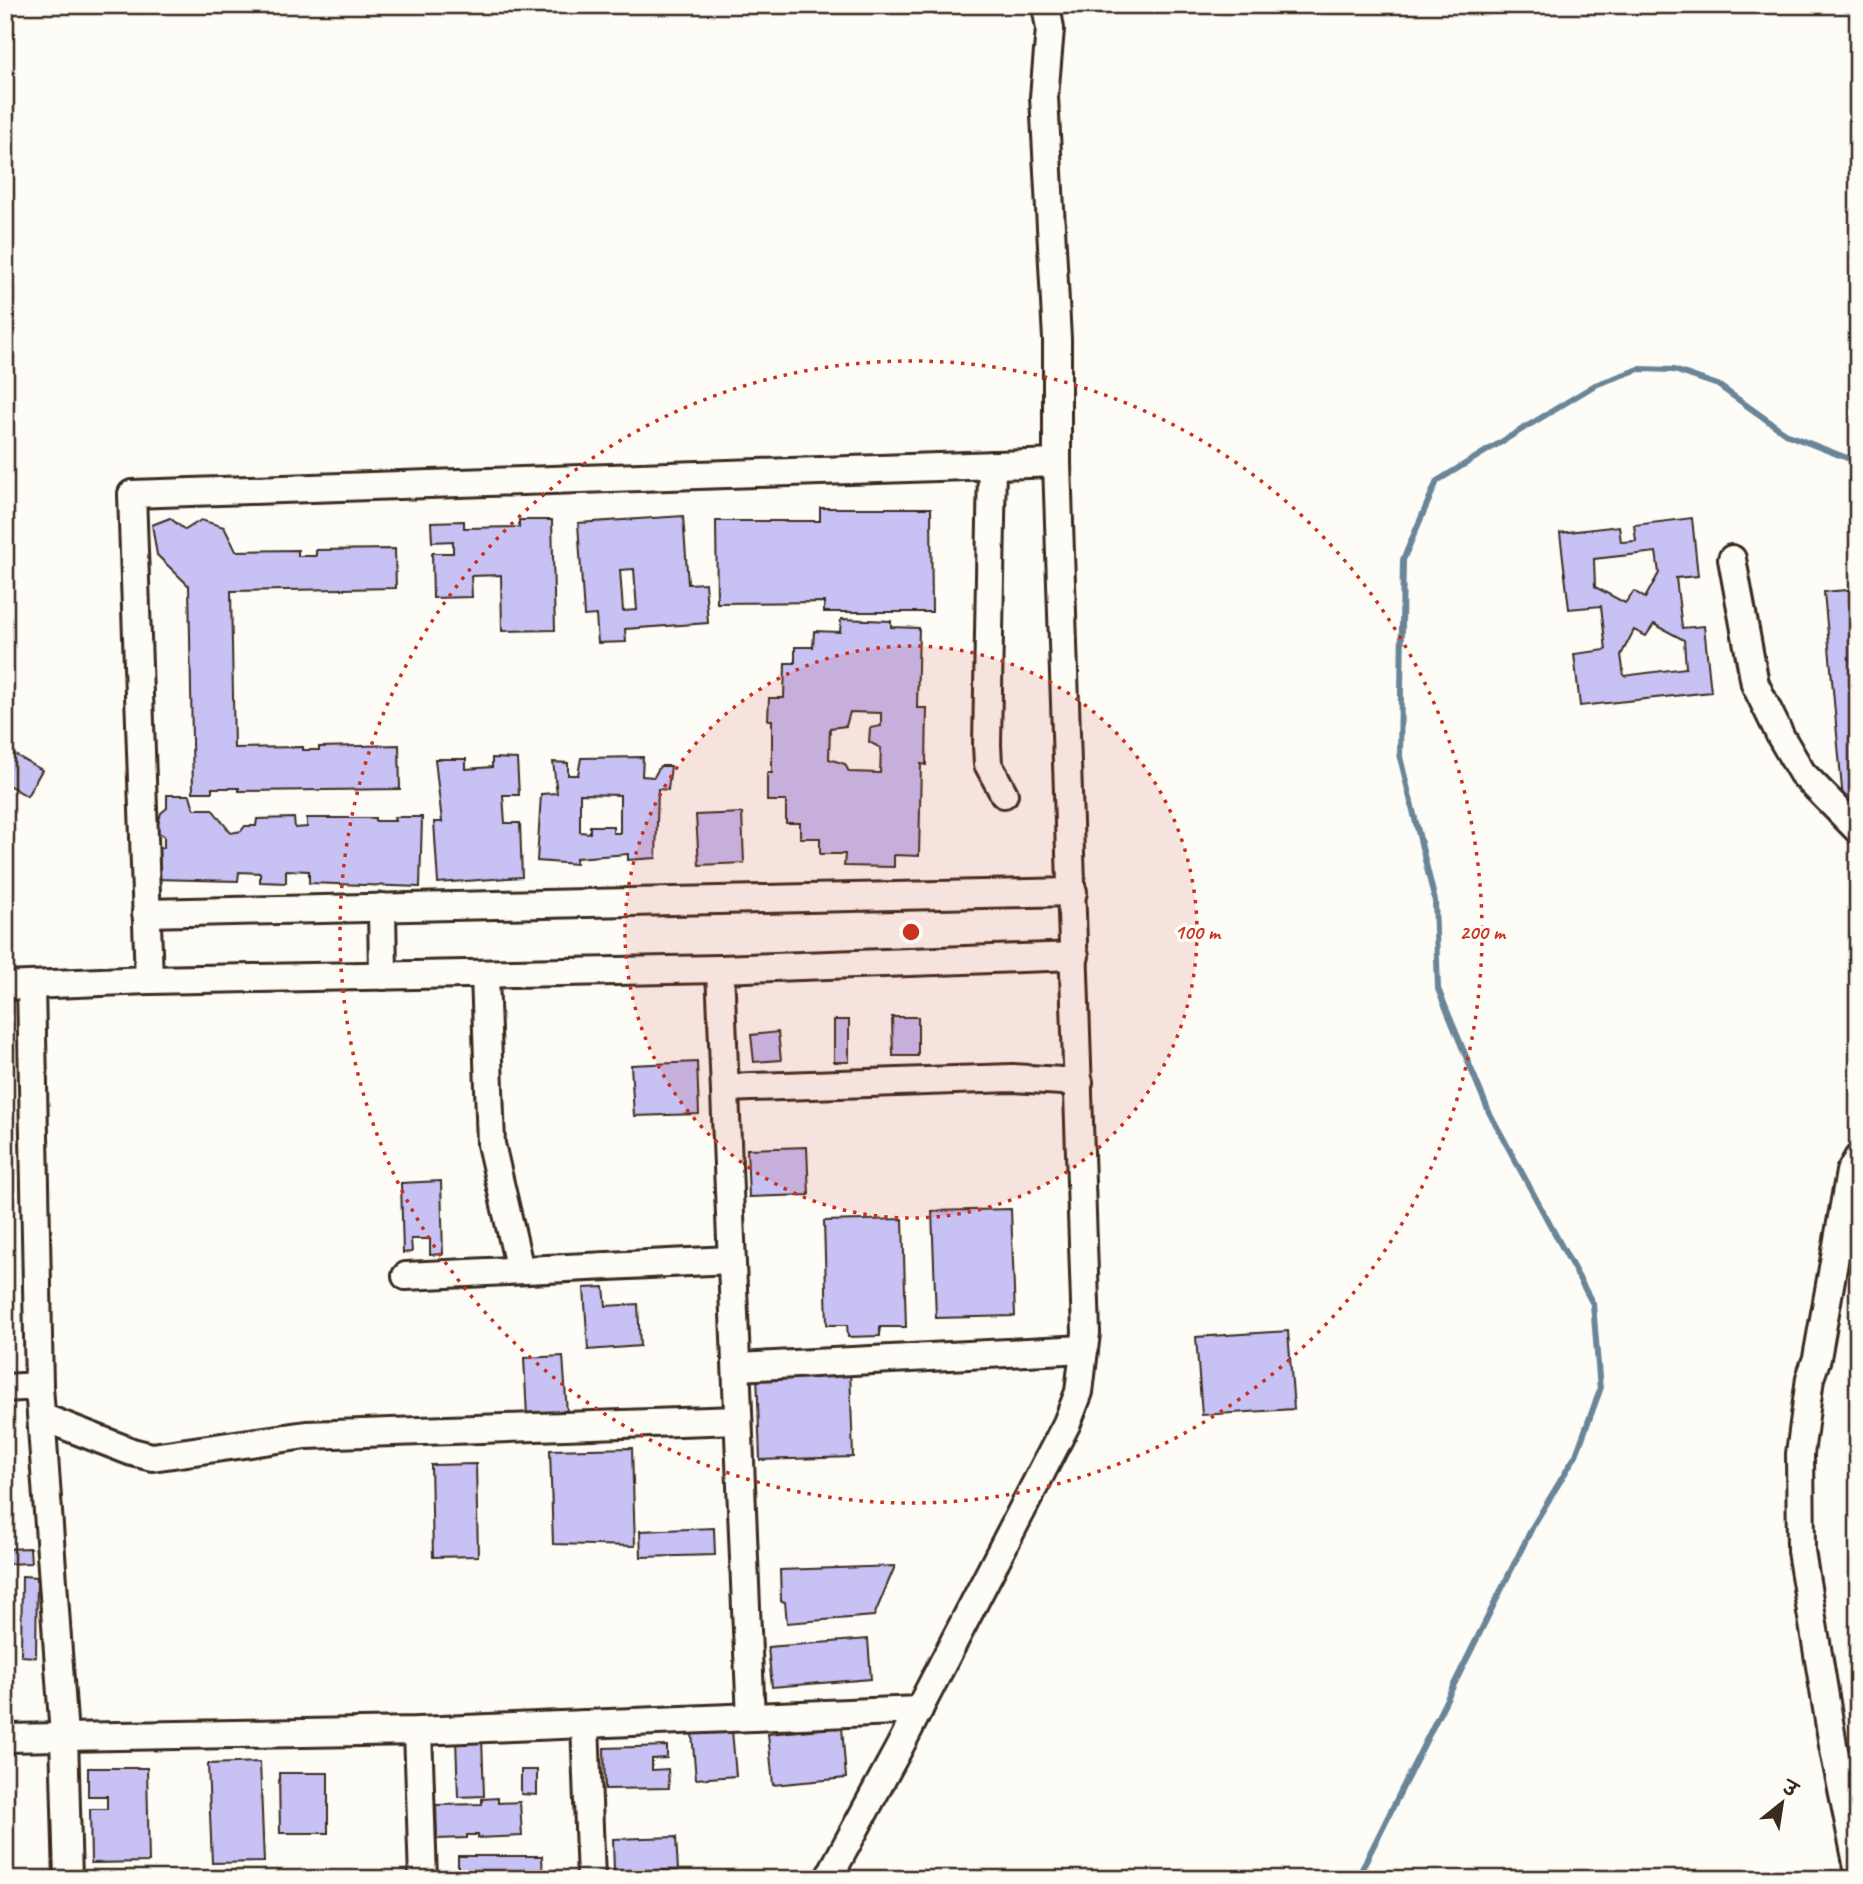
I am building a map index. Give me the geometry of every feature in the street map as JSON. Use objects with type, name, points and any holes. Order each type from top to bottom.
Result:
[{"type":"street","points":[[828,1879],[919,1710],[1067,1423],[1079,1392],[1086,1333],[1057,463],[1057,339],[1044,97],[1050,29],[1046,5]]},
{"type":"street","points":[[149,980],[132,494],[1057,463]]},
{"type":"street","points":[[992,465],[987,745],[988,764],[1004,794]]},
{"type":"street","points":[[1732,559],[1755,684],[1802,773],[1858,830]]},
{"type":"street","points":[[146,913],[1073,892]]},
{"type":"street","points":[[382,907],[383,976]]},
{"type":"street","points":[[68,1879],[64,1736],[39,1386],[18,986],[149,980],[720,969],[1075,956]]},
{"type":"street","points":[[720,969],[751,1717]]},
{"type":"street","points":[[485,975],[491,1144],[520,1270]]},
{"type":"street","points":[[725,1088],[1013,1077],[1079,1082]]},
{"type":"street","points":[[1858,1158],[1850,1172],[1819,1345],[1810,1378],[1800,1454],[1800,1484],[1801,1551],[1833,1745],[1858,1868]]},
{"type":"street","points":[[406,1276],[730,1260]]},
{"type":"street","points":[[737,1367],[1084,1349]]},
{"type":"street","points":[[5,1388],[39,1386]]},
{"type":"street","points":[[42,1417],[132,1452],[152,1457],[306,1435],[737,1420]]},
{"type":"street","points":[[5,1738],[418,1731],[919,1710]]},
{"type":"street","points":[[585,1724],[591,1879]]},
{"type":"street","points":[[418,1731],[424,1879]]},
{"type":"building","points":[[820,508],[931,508],[932,612],[824,612],[824,602],[717,603],[716,521],[820,521]]},
{"type":"building","points":[[683,516],[688,584],[705,583],[708,623],[625,629],[626,642],[598,643],[596,615],[584,616],[578,523]],"holes":[[[634,569],[637,610],[623,611],[620,570]]]},
{"type":"building","points":[[170,518],[185,530],[201,520],[224,527],[236,551],[298,550],[298,556],[316,556],[316,550],[395,549],[396,588],[231,591],[234,748],[303,747],[303,750],[319,750],[319,747],[399,745],[400,789],[239,791],[239,788],[212,788],[212,792],[193,792],[189,586],[157,555],[152,525]]},
{"type":"building","points":[[1692,518],[1698,576],[1676,578],[1682,628],[1704,626],[1711,692],[1580,706],[1574,654],[1606,650],[1601,606],[1569,609],[1560,533],[1619,526],[1621,542],[1636,541],[1634,525]],"holes":[[[1656,552],[1659,573],[1645,598],[1634,591],[1625,603],[1595,587],[1594,559]],[[1654,624],[1684,640],[1686,668],[1624,676],[1621,655],[1634,630],[1646,636]]]},
{"type":"building","points":[[519,520],[552,520],[555,630],[502,631],[501,575],[471,576],[472,597],[433,598],[432,553],[453,553],[453,541],[432,542],[431,522],[464,521],[464,528],[519,527]]},
{"type":"building","points":[[1858,589],[1858,810],[1844,811],[1824,592]]},
{"type":"building","points":[[841,619],[891,621],[891,627],[919,628],[917,708],[927,708],[926,765],[921,764],[919,856],[894,855],[894,867],[844,866],[845,854],[820,854],[820,838],[800,838],[800,823],[786,823],[786,801],[767,801],[767,773],[772,773],[772,720],[768,720],[769,698],[784,698],[785,663],[795,663],[795,647],[813,647],[814,631],[840,632]],"holes":[[[850,712],[881,713],[881,726],[870,728],[869,742],[881,748],[880,773],[849,772],[845,764],[829,759],[830,728],[846,726]]]},
{"type":"building","points":[[5,749],[42,770],[27,796],[5,783]]},
{"type":"building","points":[[643,757],[642,776],[654,777],[660,766],[671,766],[668,790],[658,789],[656,858],[628,860],[628,854],[576,858],[576,864],[537,861],[541,794],[557,793],[553,762],[568,763],[568,775],[578,775],[581,758]],"holes":[[[580,794],[620,795],[620,833],[613,833],[613,826],[590,826],[590,833],[580,832]]]},
{"type":"building","points":[[492,758],[517,759],[519,795],[503,795],[505,823],[520,823],[522,877],[438,883],[434,822],[442,822],[435,759],[466,759],[466,769],[492,767]]},
{"type":"building","points":[[167,795],[190,795],[194,809],[212,809],[231,833],[241,831],[245,826],[256,826],[257,819],[294,818],[295,828],[307,827],[307,818],[375,818],[375,821],[395,821],[394,817],[422,817],[420,887],[309,883],[309,871],[286,870],[286,883],[260,882],[260,873],[239,872],[238,881],[154,879],[155,848],[164,848],[164,836],[156,831],[161,813],[167,808]]},
{"type":"building","points":[[742,813],[744,863],[699,865],[696,815]]},
{"type":"building","points":[[892,1017],[918,1017],[918,1056],[893,1056]]},
{"type":"building","points":[[834,1020],[849,1020],[849,1062],[834,1062]]},
{"type":"building","points":[[778,1032],[781,1060],[754,1062],[751,1035]]},
{"type":"building","points":[[697,1062],[699,1114],[634,1116],[631,1065]]},
{"type":"building","points":[[5,1092],[9,1144],[5,1144]]},
{"type":"building","points":[[807,1147],[809,1195],[749,1197],[747,1149]]},
{"type":"building","points":[[441,1181],[443,1254],[430,1255],[430,1239],[411,1239],[412,1252],[403,1253],[401,1183]]},
{"type":"building","points":[[1011,1209],[1015,1316],[936,1318],[932,1211]]},
{"type":"building","points":[[903,1219],[906,1327],[880,1327],[880,1336],[848,1337],[847,1325],[827,1325],[824,1221]]},
{"type":"building","points":[[604,1287],[606,1306],[638,1304],[640,1346],[588,1350],[584,1288]]},
{"type":"building","points":[[1288,1331],[1294,1409],[1202,1415],[1196,1337]]},
{"type":"building","points":[[563,1356],[567,1413],[527,1416],[524,1358]]},
{"type":"building","points":[[850,1369],[853,1457],[760,1460],[757,1372]]},
{"type":"building","points":[[632,1448],[635,1546],[553,1544],[550,1450]]},
{"type":"building","points":[[476,1464],[478,1556],[433,1557],[431,1465]]},
{"type":"building","points":[[714,1528],[715,1555],[641,1557],[640,1531]]},
{"type":"building","points":[[30,1548],[31,1563],[5,1564],[5,1549]]},
{"type":"building","points":[[895,1566],[874,1616],[787,1623],[785,1602],[781,1601],[780,1570]]},
{"type":"building","points":[[22,1576],[37,1577],[36,1657],[21,1656]]},
{"type":"building","points":[[868,1639],[871,1679],[772,1687],[768,1647]]},
{"type":"building","points":[[842,1727],[846,1778],[773,1785],[768,1734]]},
{"type":"building","points":[[732,1730],[736,1776],[696,1779],[692,1733]]},
{"type":"building","points":[[482,1738],[484,1796],[458,1797],[456,1739]]},
{"type":"building","points":[[667,1746],[667,1758],[652,1759],[652,1770],[668,1769],[669,1788],[605,1789],[604,1748]]},
{"type":"building","points":[[260,1762],[264,1862],[212,1863],[208,1764]]},
{"type":"building","points":[[88,1768],[147,1768],[149,1862],[91,1863],[90,1809],[107,1809],[107,1796],[88,1796]]},
{"type":"building","points":[[521,1770],[537,1770],[537,1795],[521,1794]]},
{"type":"building","points":[[279,1773],[328,1773],[328,1833],[280,1833]]},
{"type":"building","points":[[498,1798],[498,1803],[520,1802],[522,1836],[478,1838],[478,1835],[467,1835],[467,1838],[437,1839],[436,1805],[482,1804],[482,1799]]},
{"type":"building","points":[[676,1837],[678,1870],[614,1872],[613,1839]]},
{"type":"building","points":[[458,1856],[542,1856],[543,1879],[458,1879]]},
{"type":"waterway","points":[[1357,1879],[1533,1526],[1576,1455],[1600,1390],[1593,1304],[1489,1112],[1438,989],[1435,901],[1400,757],[1403,560],[1437,481],[1595,385],[1639,369],[1674,370],[1718,385],[1788,435],[1847,458],[1858,457]]}]
